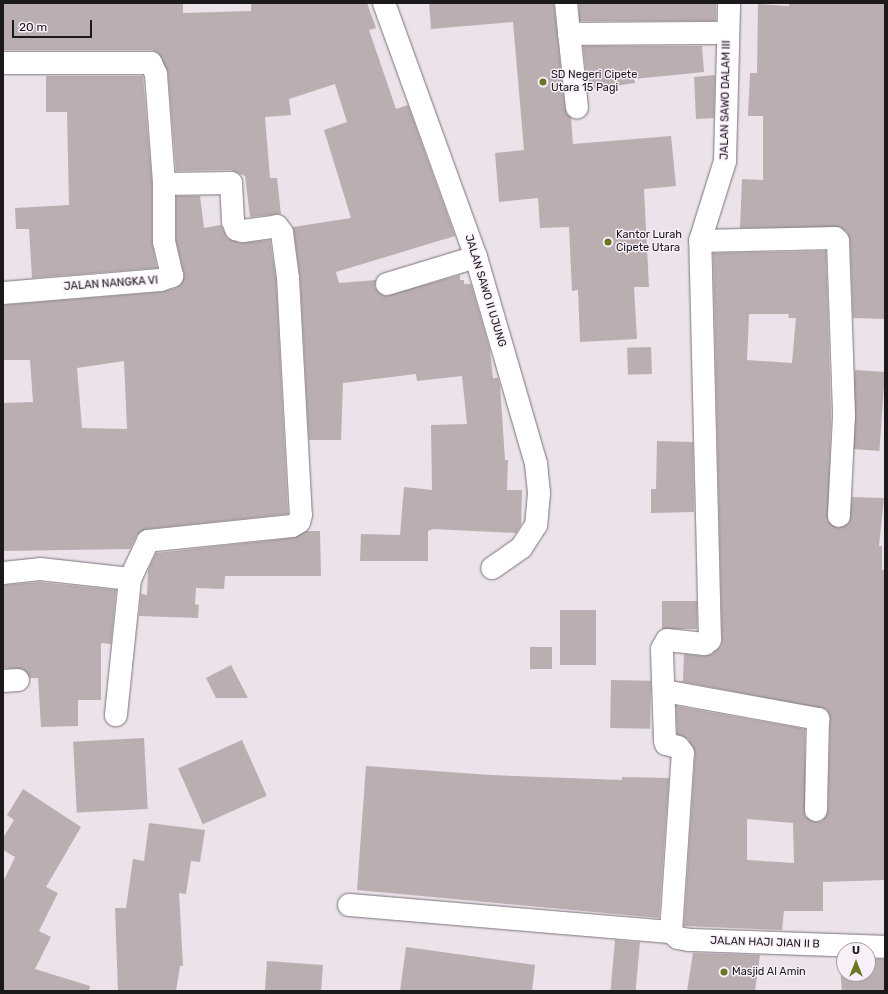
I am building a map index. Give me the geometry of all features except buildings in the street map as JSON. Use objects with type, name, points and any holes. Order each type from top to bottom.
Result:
[{"type":"street","name":"JALAN SAWO II UJUNG","points":[[384,3],[476,257],[536,464],[539,493],[536,525],[529,539],[521,548],[492,568]]},
{"type":"street","points":[[566,3],[577,107]]},
{"type":"street","name":"JALAN SAWO DALAM III","points":[[664,691],[664,642],[667,640],[705,644],[710,640],[700,241],[726,161],[729,3]]},
{"type":"street","points":[[569,34],[728,33]]},
{"type":"street","points":[[3,63],[151,63],[156,74],[164,184],[230,183],[233,222],[236,228],[243,231],[277,226],[281,228],[288,278],[301,515],[299,522],[292,526],[154,539],[148,542],[130,579],[116,715]]},
{"type":"street","name":"JALAN NANGKA VI","points":[[3,293],[160,280],[172,276],[164,242],[164,184]]},
{"type":"street","points":[[700,241],[835,238],[838,240],[844,416],[840,516]]},
{"type":"street","points":[[387,284],[476,257]]},
{"type":"street","points":[[3,573],[48,570],[130,579]]},
{"type":"street","points":[[671,932],[683,753],[682,749],[666,744],[665,741],[664,691],[818,719],[816,810]]},
{"type":"street","name":"JALAN HAJI JIAN II B","points":[[349,905],[671,932],[678,938],[689,940],[885,947]]},
{"type":"place","name":"SD Negeri Cipete Utara 15 Pagi","points":[[543,82]]},
{"type":"place","name":"Kantor Lurah Cipete Utara","points":[[608,242]]},
{"type":"place","name":"Masjid Al Amin","points":[[724,972]]}]
